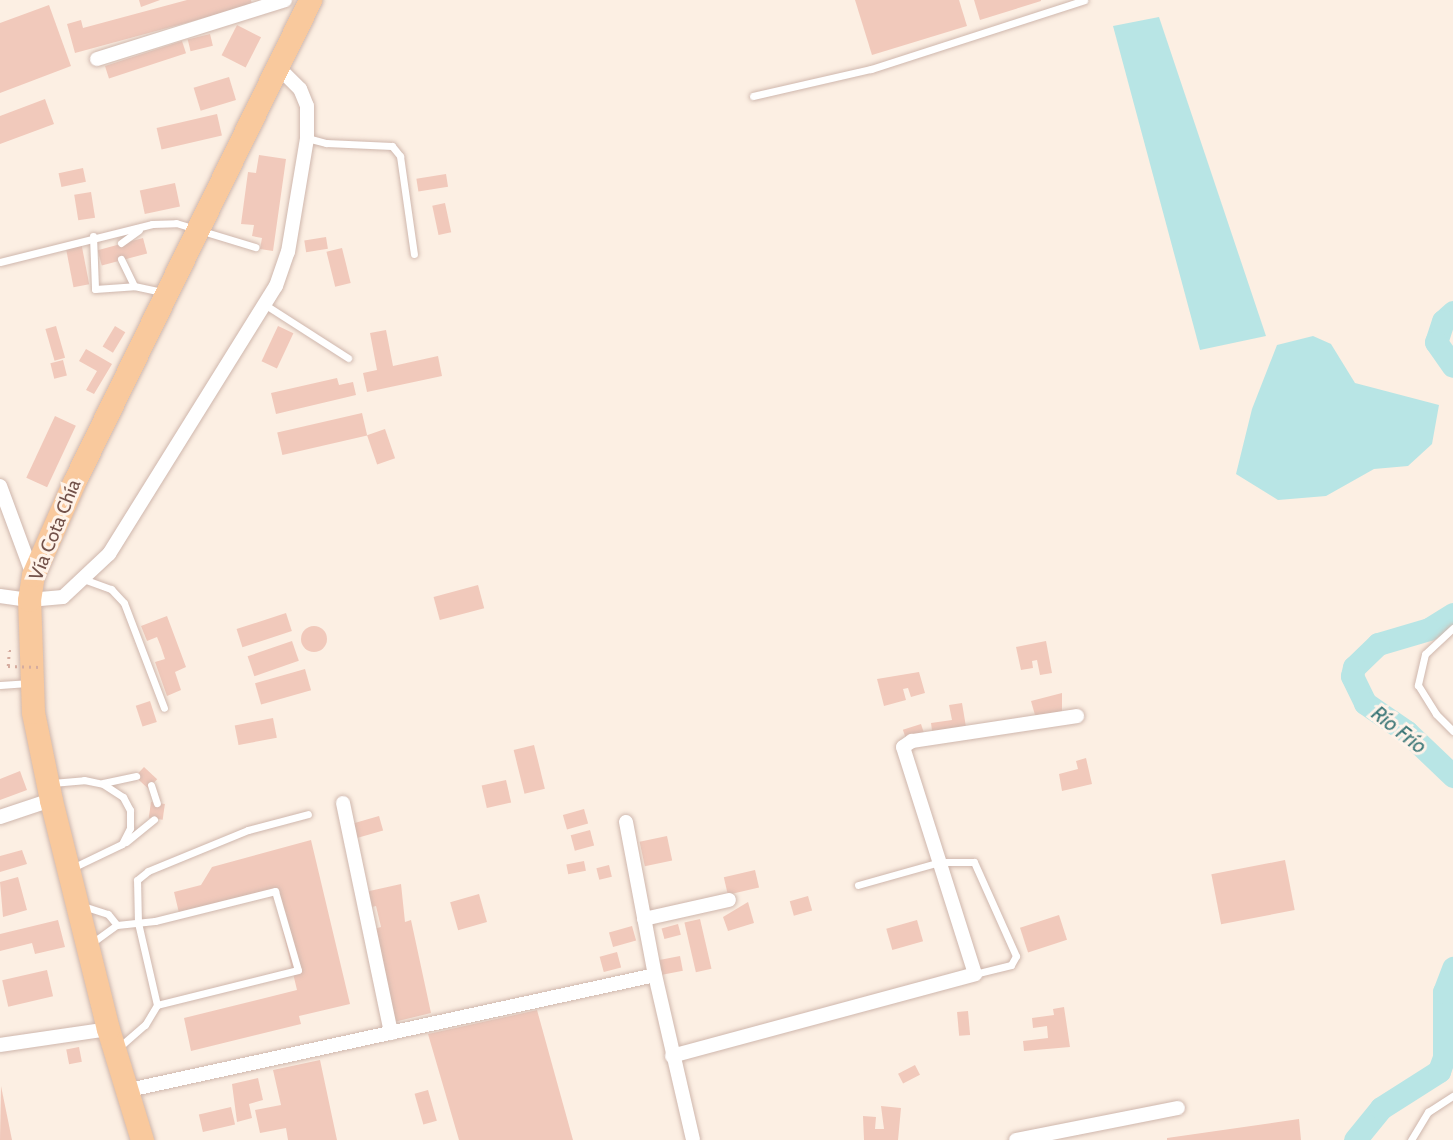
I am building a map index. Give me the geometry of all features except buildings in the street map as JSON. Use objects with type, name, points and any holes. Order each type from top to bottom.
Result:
[{"type":"main road","name":"Vía Cota Chía","points":[[142,1140],[129,1090],[111,1040],[87,947],[80,906],[49,792],[29,600],[33,575],[164,293],[278,68],[303,1]]},
{"type":"street","points":[[97,58],[285,0]]},
{"type":"street","points":[[0,596],[29,600],[63,597],[86,580],[109,554],[276,286],[288,252],[307,138],[307,106],[300,89],[278,68]]},
{"type":"street","points":[[0,486],[33,575]]},
{"type":"street","points":[[672,1056],[975,974],[903,757],[903,747],[912,741],[1077,716]]},
{"type":"street","points":[[0,817],[49,792]]},
{"type":"street","points":[[343,803],[391,1033]]},
{"type":"street","points":[[625,822],[672,1056],[693,1140]]},
{"type":"street","points":[[644,919],[729,900]]},
{"type":"street","points":[[129,1090],[655,975]]},
{"type":"street","points":[[0,1045],[111,1040]]},
{"type":"street","points":[[1016,1140],[1178,1108]]},
{"type":"lane","points":[[753,96],[871,69],[1084,0]]},
{"type":"lane","points":[[307,138],[326,143],[392,146],[400,156],[414,254]]},
{"type":"lane","points":[[0,262],[93,236],[152,224],[176,223],[255,247]]},
{"type":"lane","points":[[121,243],[152,224]]},
{"type":"lane","points":[[93,236],[95,289],[134,286],[164,293]]},
{"type":"lane","points":[[121,259],[134,286]]},
{"type":"lane","points":[[264,304],[348,358]]},
{"type":"lane","points":[[86,580],[111,589],[124,603],[164,708]]},
{"type":"lane","points":[[1453,628],[1430,648],[1419,677],[1436,714],[1453,731]]},
{"type":"lane","points":[[0,685],[35,675]]},
{"type":"lane","points":[[103,784],[136,776]]},
{"type":"lane","points":[[49,792],[84,780],[103,784],[123,797],[130,810],[130,828],[122,844]]},
{"type":"lane","points":[[151,785],[158,803]]},
{"type":"lane","points":[[111,1040],[145,1025],[157,1005],[138,923],[134,891],[144,873],[248,830],[308,814]]},
{"type":"lane","points":[[69,869],[122,844],[154,819]]},
{"type":"lane","points":[[858,885],[940,862],[977,864],[1016,956],[1011,965],[975,974]]},
{"type":"lane","points":[[87,947],[117,925],[138,923],[275,891],[300,966],[295,973],[157,1005]]},
{"type":"lane","points":[[80,906],[108,914],[117,925]]},
{"type":"lane","points":[[1410,1140],[1428,1112],[1453,1096]]},
{"type":"path","points":[[8,666],[35,675]]},
{"type":"water","points":[[1159,17],[1266,336],[1200,350],[1113,26]]},
{"type":"water","points":[[1313,336],[1331,344],[1355,383],[1439,405],[1432,444],[1408,466],[1374,469],[1326,496],[1278,500],[1236,474],[1252,409],[1277,345]]},
{"type":"waterway","name":"Río Frío","points":[[1453,312],[1443,321],[1436,342],[1453,366]]},
{"type":"waterway","name":"Río Frío","points":[[1453,614],[1429,629],[1378,644],[1354,667],[1352,676],[1365,703],[1407,732],[1453,776]]},
{"type":"waterway","name":"Río Frío","points":[[1355,1140],[1381,1108],[1439,1071],[1444,1057],[1444,992],[1453,968]]}]
